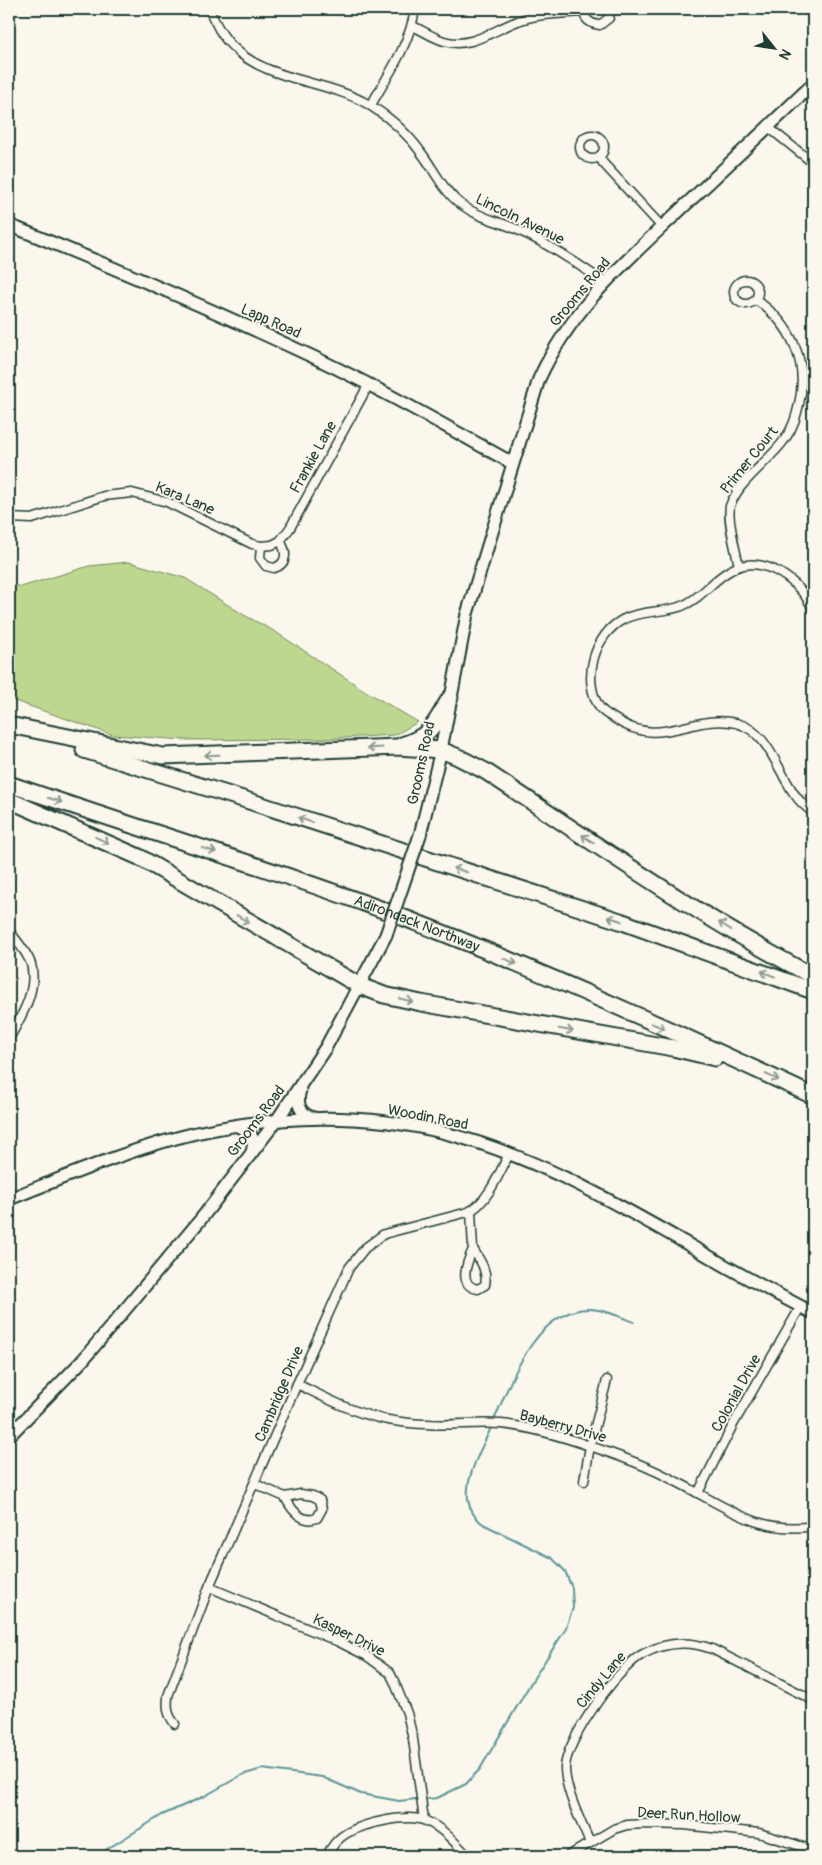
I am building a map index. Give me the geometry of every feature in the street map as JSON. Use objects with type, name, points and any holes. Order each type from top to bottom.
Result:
[{"type":"highway","points":[[398,746],[424,736],[434,725],[450,698]]},
{"type":"highway","points":[[9,725],[163,756],[398,746],[441,750],[485,771],[738,935],[813,976]]},
{"type":"highway","points":[[9,725],[620,921],[813,992]]},
{"type":"highway","name":"Adirondack Northway","points":[[9,784],[236,859],[407,919],[524,967],[813,1096]]},
{"type":"highway","points":[[9,800],[139,857],[360,986],[384,995],[673,1048],[747,1066]]},
{"type":"street","name":"Lincoln Avenue","points":[[209,9],[233,48],[252,62],[277,72],[348,94],[370,106],[403,130],[424,156],[443,187],[461,204],[483,217],[517,229],[605,282]]},
{"type":"street","points":[[370,106],[408,39],[413,26],[415,9]]},
{"type":"street","points":[[413,26],[443,41],[464,44],[518,21],[539,16],[584,10],[589,22],[600,25],[609,18],[611,9]]},
{"type":"street","name":"Grooms Road","points":[[9,1436],[82,1361],[201,1219],[277,1120],[326,1047],[386,935],[420,835],[441,750],[467,614],[512,463],[539,379],[549,357],[577,315],[605,282],[638,248],[813,84]]},
{"type":"street","points":[[768,127],[813,163]]},
{"type":"street","points":[[599,156],[603,163],[662,227]]},
{"type":"street","name":"Lapp Road","points":[[9,225],[109,266],[295,348],[369,384],[512,463]]},
{"type":"street","name":"Primer Court","points":[[739,566],[729,511],[731,505],[748,479],[792,429],[796,419],[803,381],[799,354],[786,328],[770,309],[756,300]]},
{"type":"street","name":"Frankie Lane","points":[[280,541],[290,528],[369,384]]},
{"type":"street","name":"Kara Lane","points":[[9,518],[32,518],[104,496],[132,493],[167,502],[252,544],[261,546]]},
{"type":"street","points":[[280,541],[285,551],[285,560],[278,566],[270,568],[260,558],[261,546],[272,545],[280,541]]},
{"type":"street","points":[[813,610],[800,588],[777,572],[760,566],[739,566],[724,574],[692,601],[667,610],[633,616],[618,622],[595,651],[592,664],[594,691],[604,712],[625,726],[638,731],[661,732],[726,722],[742,726],[758,736],[774,758],[793,793],[800,802],[813,812]]},
{"type":"street","points":[[9,931],[21,946],[30,964],[32,976],[28,1003],[9,1039]]},
{"type":"street","points":[[302,1085],[299,1095],[299,1106],[303,1114],[315,1118]]},
{"type":"street","name":"Woodin Road","points":[[9,1199],[113,1158],[193,1134],[237,1126],[277,1120],[315,1118],[362,1120],[420,1127],[479,1143],[578,1184],[813,1313]]},
{"type":"street","points":[[237,1126],[247,1129],[252,1136],[254,1144],[252,1153]]},
{"type":"street","points":[[473,1249],[482,1262],[485,1273],[485,1285],[478,1289],[467,1284],[465,1278],[467,1263],[473,1249],[471,1211],[485,1197],[501,1172],[509,1154]]},
{"type":"street","name":"Cambridge Drive","points":[[175,1724],[169,1716],[167,1708],[168,1696],[209,1587],[297,1384],[350,1268],[365,1248],[384,1234],[471,1211]]},
{"type":"street","name":"Colonial Drive","points":[[698,1493],[734,1423],[801,1306]]},
{"type":"street","points":[[584,1482],[590,1446],[607,1380]]},
{"type":"street","name":"Bayberry Drive","points":[[297,1384],[341,1406],[386,1419],[427,1424],[502,1424],[541,1431],[629,1459],[753,1522],[788,1528],[813,1526]]},
{"type":"street","points":[[255,1484],[285,1497],[301,1494],[313,1496],[320,1500],[322,1504],[320,1515],[312,1520],[302,1518],[291,1507],[285,1497]]},
{"type":"street","name":"Kasper Drive","points":[[209,1587],[339,1642],[367,1656],[390,1673],[407,1713],[413,1739],[424,1820]]},
{"type":"street","name":"Cindy Lane","points":[[590,1843],[572,1801],[565,1770],[566,1758],[570,1746],[587,1717],[613,1682],[632,1661],[643,1654],[668,1644],[685,1642],[699,1644],[712,1648],[813,1700]]},
{"type":"street","points":[[327,1856],[336,1842],[345,1834],[357,1828],[391,1820],[412,1818],[424,1820],[435,1825],[468,1856]]},
{"type":"street","name":"Deer Run Hollow","points":[[568,1856],[614,1829],[627,1825],[655,1824],[684,1825],[759,1833],[813,1850]]},
{"type":"green space","points":[[129,562],[185,578],[244,615],[274,631],[367,692],[418,722],[395,735],[323,739],[186,740],[113,735],[9,699],[9,583],[21,587],[89,566]]},
{"type":"waterway","points":[[495,1418],[510,1384],[529,1349],[541,1333],[555,1320],[571,1312],[595,1309],[634,1322]]},
{"type":"waterway","points":[[428,1799],[437,1798],[466,1784],[480,1769],[532,1681],[565,1630],[573,1608],[572,1588],[565,1571],[552,1558],[483,1524],[474,1514],[469,1503],[470,1478],[490,1430]]},
{"type":"waterway","points":[[96,1856],[162,1815],[205,1796],[242,1775],[262,1769],[322,1777],[361,1794],[399,1801],[416,1799]]}]
